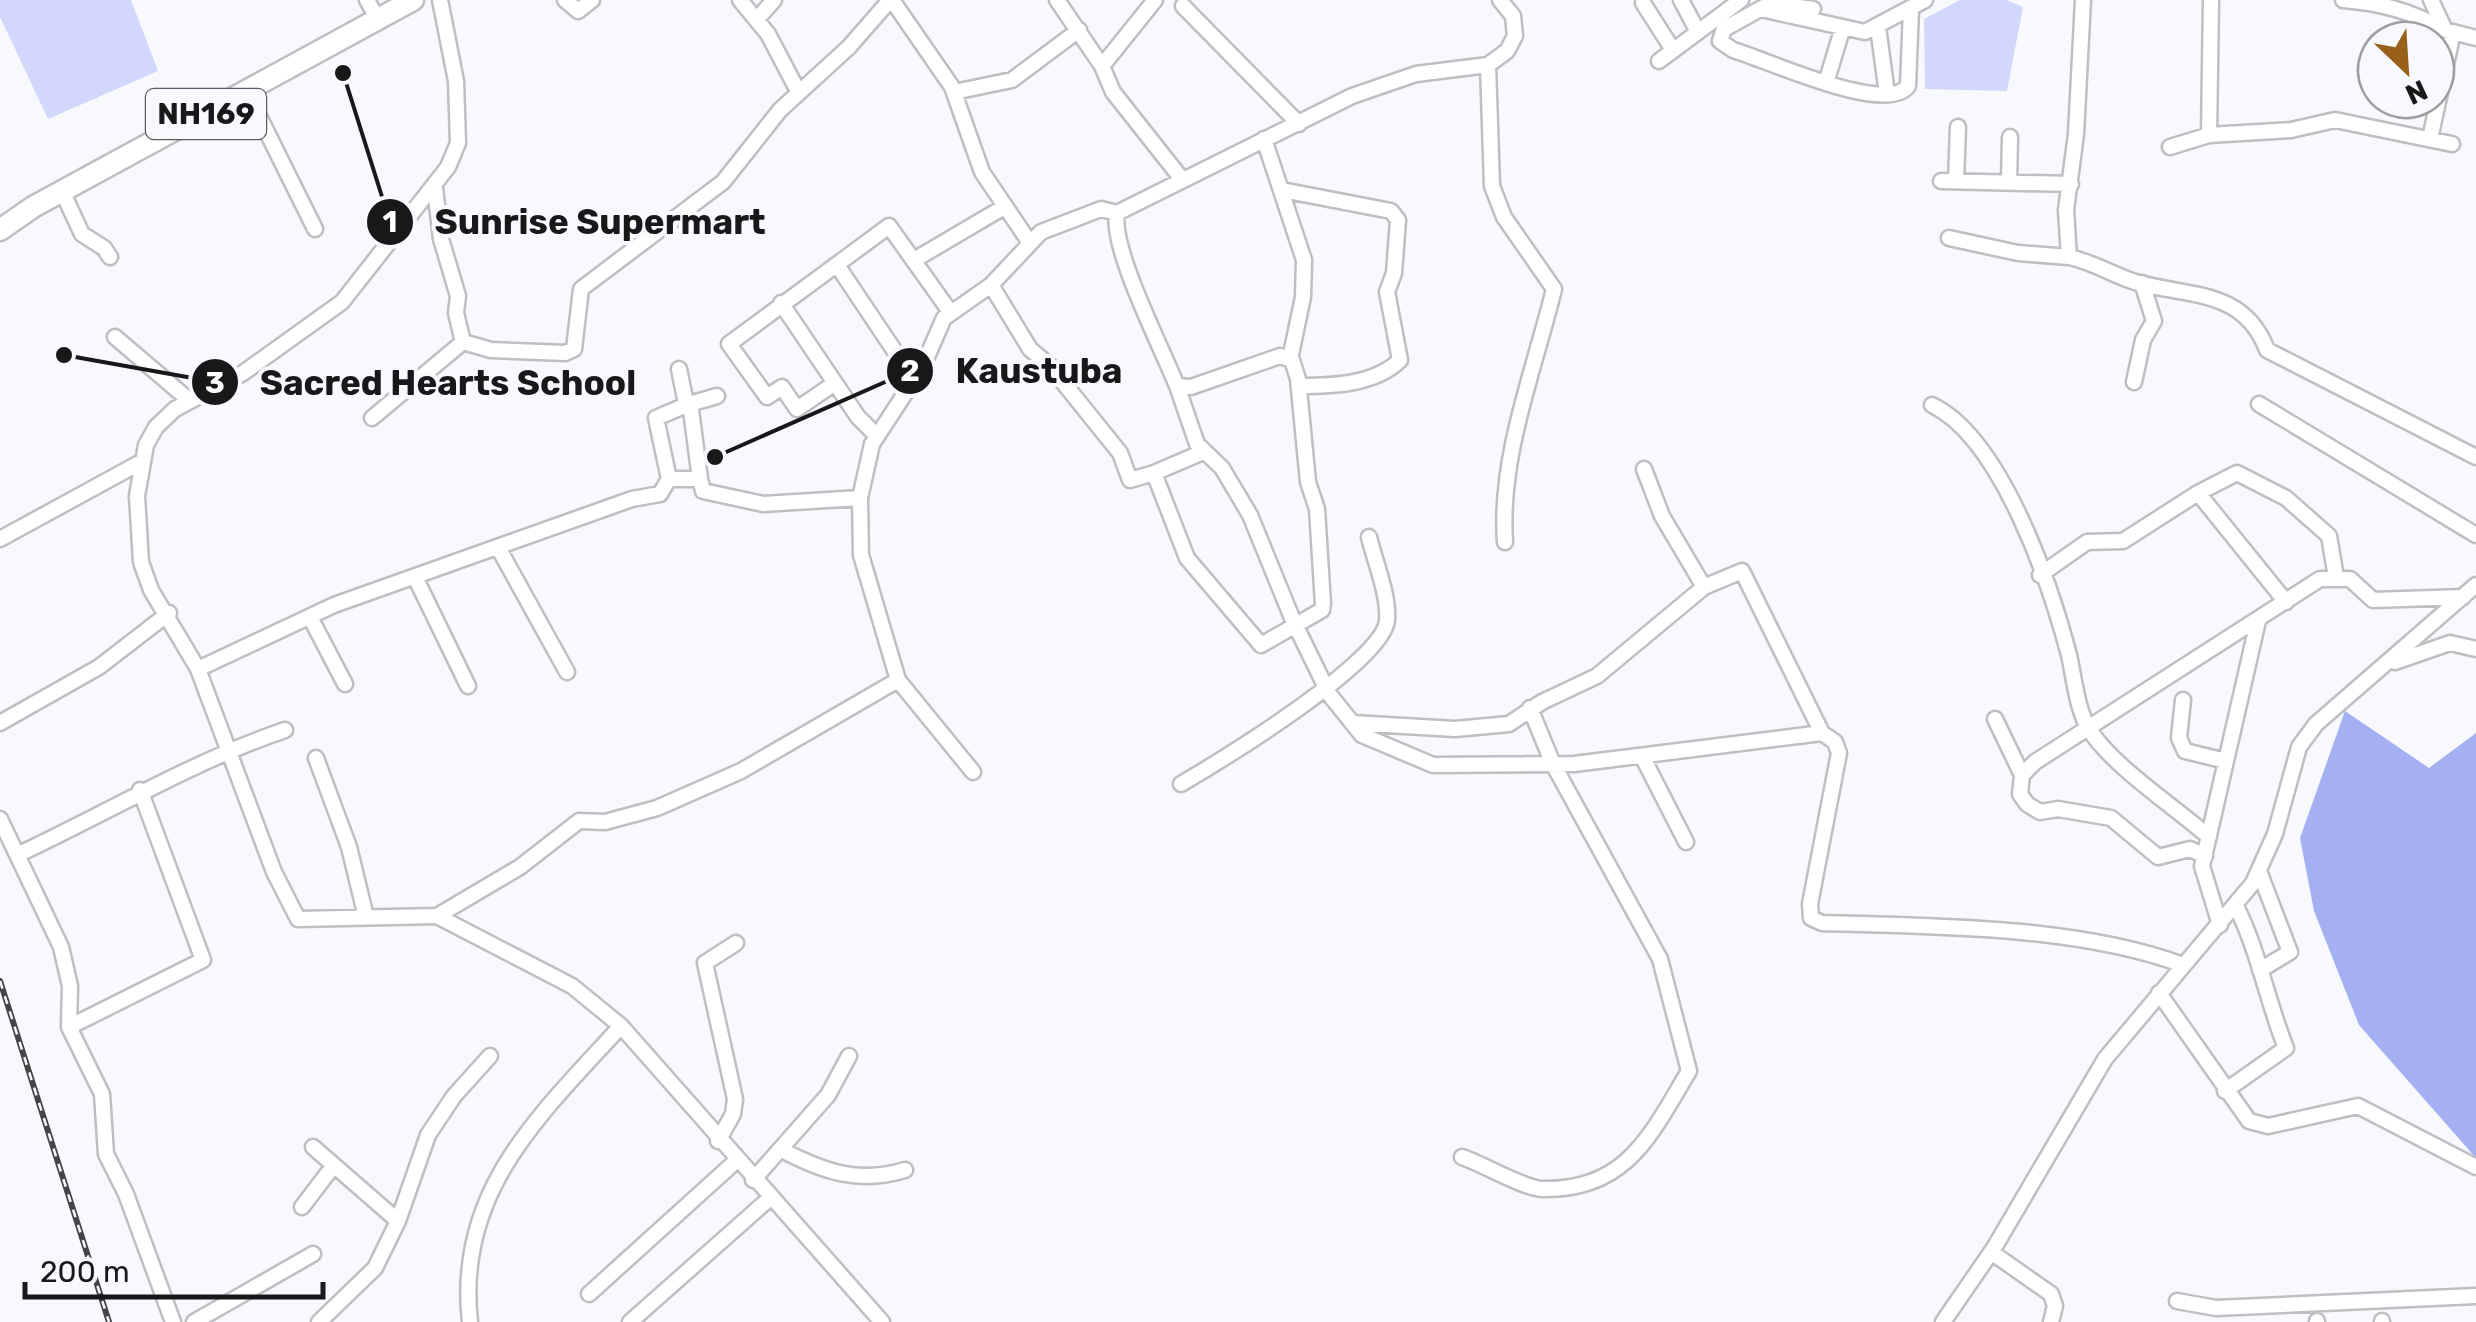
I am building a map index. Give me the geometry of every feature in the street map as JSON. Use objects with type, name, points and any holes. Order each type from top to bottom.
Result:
[{"type":"highway","name":"NH169","points":[[0,230],[62,192],[414,0]]},
{"type":"street","points":[[366,0],[378,20]]},
{"type":"street","points":[[440,0],[456,81],[455,155],[434,188],[342,302],[243,373],[190,401],[156,427],[143,462],[137,496],[141,562],[151,590],[198,670],[290,910],[298,920],[310,922],[437,916],[520,868],[579,821],[605,822],[691,793],[778,752],[898,680]]},
{"type":"street","points":[[565,0],[578,10],[592,0]]},
{"type":"street","points":[[740,0],[758,18],[799,93]]},
{"type":"street","points":[[758,18],[774,0]]},
{"type":"street","points":[[463,342],[491,350],[566,353],[574,349],[581,288],[723,182],[780,110],[849,47],[891,0],[928,48],[954,92],[982,172],[1030,243]]},
{"type":"street","points":[[1057,0],[1102,66],[1112,92],[1182,178]]},
{"type":"street","points":[[1102,66],[1155,0]]},
{"type":"street","points":[[973,772],[898,680],[861,555],[863,473],[876,435],[914,380],[934,334],[951,313],[991,285],[1030,243],[1054,226],[1101,210],[1117,213],[1352,96],[1416,74],[1488,64],[1508,51],[1515,36],[1513,16],[1500,0]]},
{"type":"street","points":[[1681,0],[1698,32]]},
{"type":"street","points":[[1659,61],[1739,0]]},
{"type":"street","points":[[1911,8],[1908,86],[1904,92],[1887,94],[1826,83],[1725,46],[1720,40],[1724,29],[1761,8],[1815,10],[1842,30],[1865,32],[1925,0]]},
{"type":"street","points":[[2070,256],[2065,232],[2083,0]]},
{"type":"street","points":[[2209,135],[2211,0]]},
{"type":"street","points":[[2343,0],[2377,2],[2429,20]]},
{"type":"street","points":[[1643,3],[1673,50]]},
{"type":"street","points":[[1183,6],[1299,124]]},
{"type":"street","points":[[1878,27],[1887,94]]},
{"type":"street","points":[[954,92],[1012,80],[1079,30]]},
{"type":"street","points":[[1826,83],[1842,30]]},
{"type":"street","points":[[1488,64],[1492,186],[1504,218],[1554,290],[1502,504],[1504,542]]},
{"type":"street","points":[[247,92],[315,229]]},
{"type":"street","points":[[2170,147],[2209,135],[2291,130],[2335,120],[2452,144]]},
{"type":"street","points":[[2430,139],[2433,120]]},
{"type":"street","points":[[1958,127],[1949,181],[2071,184]]},
{"type":"street","points":[[2008,182],[2010,137]]},
{"type":"street","points":[[1154,473],[1187,558],[1260,645],[1322,610],[1317,509],[1308,482],[1299,386],[1290,359],[1303,297],[1304,260],[1264,139]]},
{"type":"street","points":[[434,188],[440,240],[458,296],[456,313],[463,342]]},
{"type":"street","points":[[1282,190],[1391,211],[1398,220],[1394,273],[1387,292],[1400,360],[1383,372],[1337,386],[1299,386]]},
{"type":"street","points":[[62,192],[82,234],[104,248],[110,257]]},
{"type":"street","points":[[914,260],[1004,208]]},
{"type":"street","points":[[1117,213],[1120,250],[1203,452],[1222,468],[1242,499],[1324,685],[1362,735],[1396,753],[1433,765],[1553,764],[1822,733]]},
{"type":"street","points":[[835,383],[798,408],[782,387],[768,397],[729,344],[889,226],[951,313]]},
{"type":"street","points":[[1949,238],[2018,253],[2070,256],[2142,283],[2189,290],[2231,307],[2258,326],[2267,350],[2476,457]]},
{"type":"street","points":[[837,265],[914,380]]},
{"type":"street","points":[[2134,382],[2143,340],[2154,321],[2142,283]]},
{"type":"street","points":[[991,285],[1014,328],[1120,452],[1130,480],[1203,452]]},
{"type":"street","points":[[781,303],[876,435]]},
{"type":"street","points":[[114,337],[190,401]]},
{"type":"street","points":[[372,418],[463,342]]},
{"type":"street","points":[[1177,386],[1191,387],[1280,356],[1290,359]]},
{"type":"street","points":[[679,369],[703,491],[732,501],[764,504],[860,498]]},
{"type":"street","points":[[198,670],[310,616],[632,499],[660,494],[669,479],[656,418],[660,412],[717,396]]},
{"type":"street","points":[[2259,404],[2476,536]]},
{"type":"street","points":[[1932,405],[1956,419],[2006,486],[2030,539],[2062,632],[2088,728],[2209,837]]},
{"type":"street","points":[[0,540],[143,462]]},
{"type":"street","points":[[1644,470],[1662,516],[1704,587]]},
{"type":"street","points":[[2040,575],[2087,542],[2102,538],[2121,542],[2237,473],[2257,480],[2330,536],[2336,577]]},
{"type":"street","points":[[669,479],[700,479]]},
{"type":"street","points":[[2198,493],[2286,602]]},
{"type":"street","points":[[1181,784],[1280,725],[1324,685],[1380,643],[1387,620],[1369,537]]},
{"type":"street","points":[[499,549],[567,672]]},
{"type":"street","points":[[1353,724],[1455,729],[1509,724],[1530,708],[1597,676],[1704,587],[1742,570],[1822,733],[1835,742],[1839,753],[1810,904],[1811,918],[1822,923],[1964,926],[2151,953],[2183,965]]},
{"type":"street","points":[[416,579],[468,686]]},
{"type":"street","points":[[2022,776],[2035,762],[2320,579],[2350,579],[2373,600],[2430,594],[2464,597]]},
{"type":"street","points":[[1943,1322],[1990,1252],[2105,1059],[2236,906],[2259,871],[2275,834],[2300,747],[2316,724],[2476,586]]},
{"type":"street","points":[[0,723],[99,667],[168,614]]},
{"type":"street","points":[[310,616],[345,684]]},
{"type":"street","points":[[2220,924],[2202,866],[2258,621]]},
{"type":"street","points":[[2386,666],[2450,644],[2476,649]]},
{"type":"street","points":[[2184,700],[2180,738],[2185,751],[2226,761]]},
{"type":"street","points":[[1462,1157],[1539,1189],[1604,1179],[1640,1152],[1689,1071],[1660,958],[1553,764],[1530,708]]},
{"type":"street","points":[[1995,719],[2022,776],[2020,794],[2040,812],[2058,809],[2111,818],[2158,857],[2190,849],[2204,856]]},
{"type":"street","points":[[18,855],[140,790],[231,748],[285,730]]},
{"type":"street","points":[[1642,756],[1686,842]]},
{"type":"street","points":[[316,758],[349,847],[366,918]]},
{"type":"street","points":[[70,1027],[202,960],[140,790]]},
{"type":"street","points":[[0,819],[61,947],[70,986],[70,1027],[102,1094],[106,1154],[126,1194],[172,1322]]},
{"type":"street","points":[[2259,871],[2290,952],[2260,970]]},
{"type":"street","points":[[2225,1091],[2286,1048],[2257,951],[2236,906]]},
{"type":"street","points":[[437,916],[572,986],[621,1026],[736,1162],[882,1322]]},
{"type":"street","points":[[718,1140],[734,1114],[735,1099],[706,963],[736,943]]},
{"type":"street","points":[[2159,993],[2249,1121],[2268,1126],[2358,1106],[2476,1168]]},
{"type":"street","points":[[470,1322],[469,1254],[495,1176],[533,1122],[621,1026]]},
{"type":"street","points":[[319,1322],[375,1268],[398,1221],[428,1135],[454,1096],[490,1056]]},
{"type":"street","points":[[753,1180],[828,1095],[849,1056]]},
{"type":"street","points":[[313,1147],[398,1221]]},
{"type":"street","points":[[782,1150],[851,1178],[881,1177],[905,1170]]},
{"type":"street","points":[[589,1294],[736,1162]]},
{"type":"street","points":[[302,1206],[334,1165]]},
{"type":"street","points":[[630,1322],[769,1199]]},
{"type":"street","points":[[1990,1252],[2052,1294],[2055,1306],[2051,1322]]},
{"type":"street","points":[[194,1322],[313,1254]]},
{"type":"street","points":[[2178,1301],[2216,1308],[2476,1296]]},
{"type":"shaded area","points":[[0,0],[131,0],[158,71],[48,119],[0,17]]},
{"type":"shaded area","points":[[1960,0],[2006,0],[2023,7],[2007,91],[1925,89],[1924,19]]},
{"type":"shaded area","points":[[2345,711],[2429,768],[2476,733],[2476,1158],[2359,1025],[2314,911],[2300,838]]},
{"type":"railway","points":[[0,981],[109,1322]]},
{"type":"place","name":"Sunrise Supermart","points":[[343,73]]},
{"type":"place","name":"Sacred Hearts School","points":[[64,355]]},
{"type":"place","name":"Kaustuba","points":[[715,457]]}]
